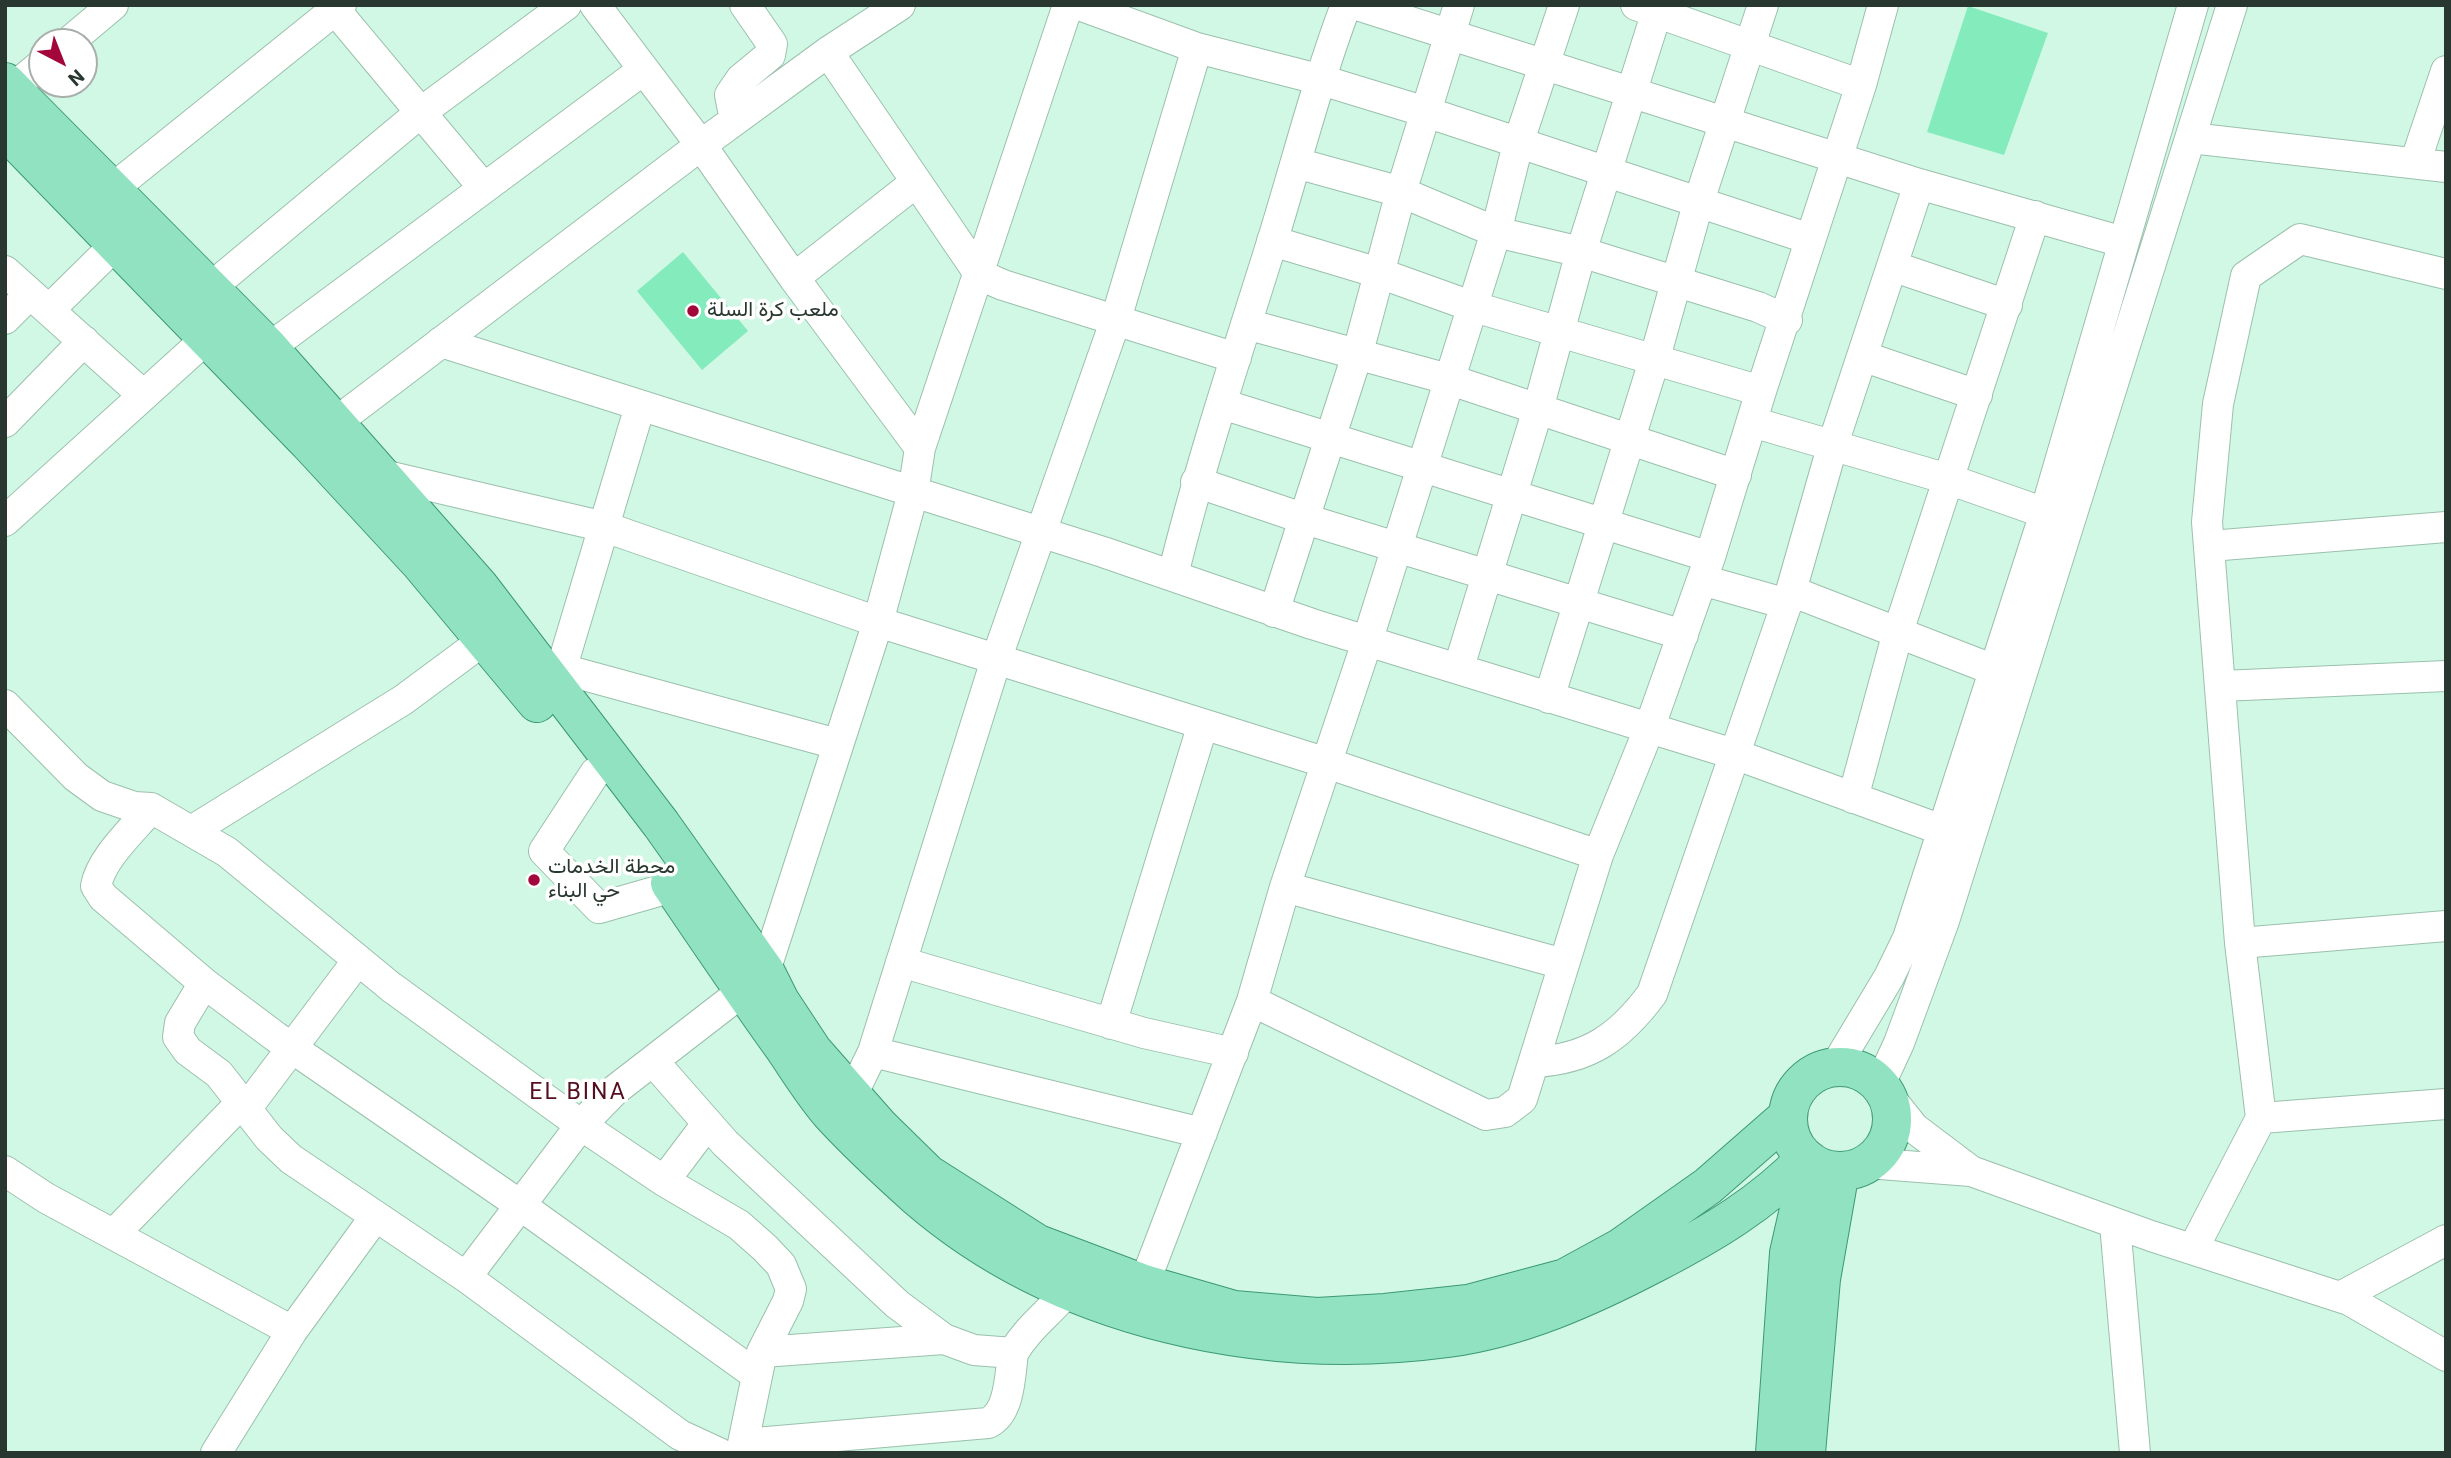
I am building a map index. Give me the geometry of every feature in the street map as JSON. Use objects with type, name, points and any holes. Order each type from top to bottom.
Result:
[{"type":"main road","points":[[5,130],[420,563],[596,773],[672,887],[754,981],[780,1000],[813,1051],[852,1095],[928,1174],[1038,1244],[1076,1278],[1126,1313],[1230,1336],[1382,1344],[1450,1337],[1561,1308],[1606,1289],[1745,1213],[1779,1187],[1831,1163],[1878,1154],[1891,1129],[1890,1101],[1881,1086],[1867,1074],[1835,1067],[1808,1078],[1795,1096],[1788,1116],[1708,1186],[1620,1248],[1565,1278],[1468,1304],[1317,1317],[1234,1310],[1144,1283],[1076,1278],[997,1255],[917,1197],[830,1114],[754,981],[608,750],[549,666],[269,348],[9,85]]},
{"type":"main road","points":[[1788,1116],[1793,1139],[1831,1163]]},
{"type":"main road","points":[[1775,1453],[1789,1254],[1831,1163]]},
{"type":"main road","points":[[1806,1453],[1831,1163]]},
{"type":"street","points":[[86,28],[113,5]]},
{"type":"street","points":[[209,289],[420,113],[566,5]]},
{"type":"street","points":[[595,5],[701,145],[794,278],[920,448]]},
{"type":"street","points":[[738,118],[730,95],[741,79],[770,55],[772,44],[745,5]]},
{"type":"street","points":[[335,423],[701,145],[828,52],[900,5]]},
{"type":"street","points":[[466,1278],[581,1125],[615,1090],[754,981],[878,622],[913,493],[920,448],[1068,5]]},
{"type":"street","points":[[1079,5],[1196,48],[1318,79],[1426,112],[1810,239]]},
{"type":"street","points":[[1173,575],[1196,482],[1296,163],[1318,79],[1346,5]]},
{"type":"street","points":[[1357,5],[1919,184],[2123,242]]},
{"type":"street","points":[[1275,612],[1358,352],[1401,192],[1459,5]]},
{"type":"street","points":[[1144,1283],[1252,1001],[1285,887],[1368,639],[1496,232],[1518,144],[1564,5]]},
{"type":"street","points":[[1549,698],[1678,282],[1698,204],[1763,5]]},
{"type":"street","points":[[1252,1001],[1486,1115],[1505,1112],[1522,1099],[1598,855],[1649,729],[1706,569],[1760,391],[1787,320],[1810,239],[1861,85],[1883,5]]},
{"type":"street","points":[[1835,1067],[1889,977],[1908,937],[2045,513],[2193,5]]},
{"type":"street","points":[[1971,1171],[1914,1128],[1881,1086],[1944,921],[2232,5]]},
{"type":"street","points":[[111,190],[336,7],[483,187]]},
{"type":"street","points":[[1459,667],[1510,492],[1538,409],[1581,252],[1632,92],[1651,8],[1861,85]]},
{"type":"street","points":[[852,1095],[873,1052],[996,660],[1116,319],[1196,48]]},
{"type":"street","points":[[828,52],[980,275],[1003,285],[1236,358]]},
{"type":"street","points":[[269,348],[643,70]]},
{"type":"street","points":[[2415,163],[2446,71]]},
{"type":"street","points":[[9,85],[28,73]]},
{"type":"street","points":[[2191,138],[2446,167]]},
{"type":"street","points":[[1296,163],[1401,192],[1496,232],[1581,252],[1758,307],[1787,320]]},
{"type":"street","points":[[794,278],[915,183]]},
{"type":"street","points":[[1535,1062],[1557,1060],[1592,1050],[1631,1022],[1652,994],[1737,755],[1789,598],[1833,444],[1919,184]]},
{"type":"street","points":[[1853,798],[1898,632],[2035,216]]},
{"type":"street","points":[[2193,1249],[2261,1118],[2240,943],[2222,686],[2207,522],[2218,404],[2246,276],[2300,239],[2446,274]]},
{"type":"street","points":[[1272,242],[1379,273],[1471,306],[1760,391]]},
{"type":"street","points":[[5,319],[40,302],[116,244]]},
{"type":"street","points":[[1892,266],[2007,305]]},
{"type":"street","points":[[5,271],[142,394]]},
{"type":"street","points":[[1246,324],[1358,352],[1448,379],[1736,475]]},
{"type":"street","points":[[5,521],[142,394],[207,338]]},
{"type":"street","points":[[5,422],[84,341]]},
{"type":"street","points":[[441,342],[1173,575],[1275,612],[1737,755],[1942,830]]},
{"type":"street","points":[[1862,356],[1977,395]]},
{"type":"street","points":[[1222,404],[1604,522],[1706,569],[1898,632],[1994,670]]},
{"type":"street","points":[[640,406],[605,527],[549,666],[837,744]]},
{"type":"street","points":[[1752,422],[1948,479],[2045,513]]},
{"type":"street","points":[[379,474],[605,527],[878,622],[1327,763],[1598,855]]},
{"type":"street","points":[[1196,482],[1305,519],[1580,601],[1683,635]]},
{"type":"street","points":[[2210,546],[2446,527]]},
{"type":"street","points":[[193,830],[403,700],[484,640]]},
{"type":"street","points":[[2222,686],[2446,676]]},
{"type":"street","points":[[5,705],[76,777],[102,796],[134,807],[151,808],[227,852],[358,960],[581,1125],[664,1181],[739,1225],[781,1265],[791,1289],[788,1301],[758,1363],[735,1450]]},
{"type":"street","points":[[1111,1024],[1203,724]]},
{"type":"street","points":[[596,773],[544,851],[599,908],[672,887]]},
{"type":"street","points":[[151,808],[109,860],[96,886],[103,897],[204,983],[294,1049],[520,1205],[758,1363],[944,1339]]},
{"type":"street","points":[[1285,887],[1563,964]]},
{"type":"street","points":[[2240,943],[2446,926]]},
{"type":"street","points":[[114,1234],[243,1106],[294,1049],[358,960]]},
{"type":"street","points":[[901,962],[1111,1024],[1233,1053]]},
{"type":"street","points":[[204,983],[180,1023],[178,1037],[188,1051],[219,1074],[257,1126],[291,1159],[466,1278],[680,1435],[735,1450],[988,1423],[998,1416],[1003,1405],[1013,1353],[1039,1317],[1076,1278]]},
{"type":"street","points":[[873,1052],[1202,1133]]},
{"type":"street","points":[[653,1061],[707,1124],[897,1304],[944,1339],[974,1350],[1013,1353]]},
{"type":"street","points":[[2261,1118],[2446,1104]]},
{"type":"street","points":[[664,1181],[707,1124]]},
{"type":"street","points":[[1831,1163],[1971,1171],[2116,1224],[2340,1297],[2446,1356]]},
{"type":"street","points":[[5,1171],[46,1198],[292,1331]]},
{"type":"street","points":[[216,1453],[292,1331],[375,1217]]},
{"type":"street","points":[[2116,1224],[2134,1453]]},
{"type":"street","points":[[2340,1297],[2446,1240]]},
{"type":"green space","points":[[1968,6],[2048,33],[2004,155],[1927,132]]},
{"type":"green space","name":"ملعب كرة السلة","points":[[683,252],[748,331],[702,370],[637,291]]},
{"type":"place","name":"ملعب كرة السلة","points":[[693,311]]},
{"type":"place","name":"محطة الخدمات حي البناء","points":[[534,880]]},
{"type":"district","name":"EL BINA","points":[[578,1093]]}]
